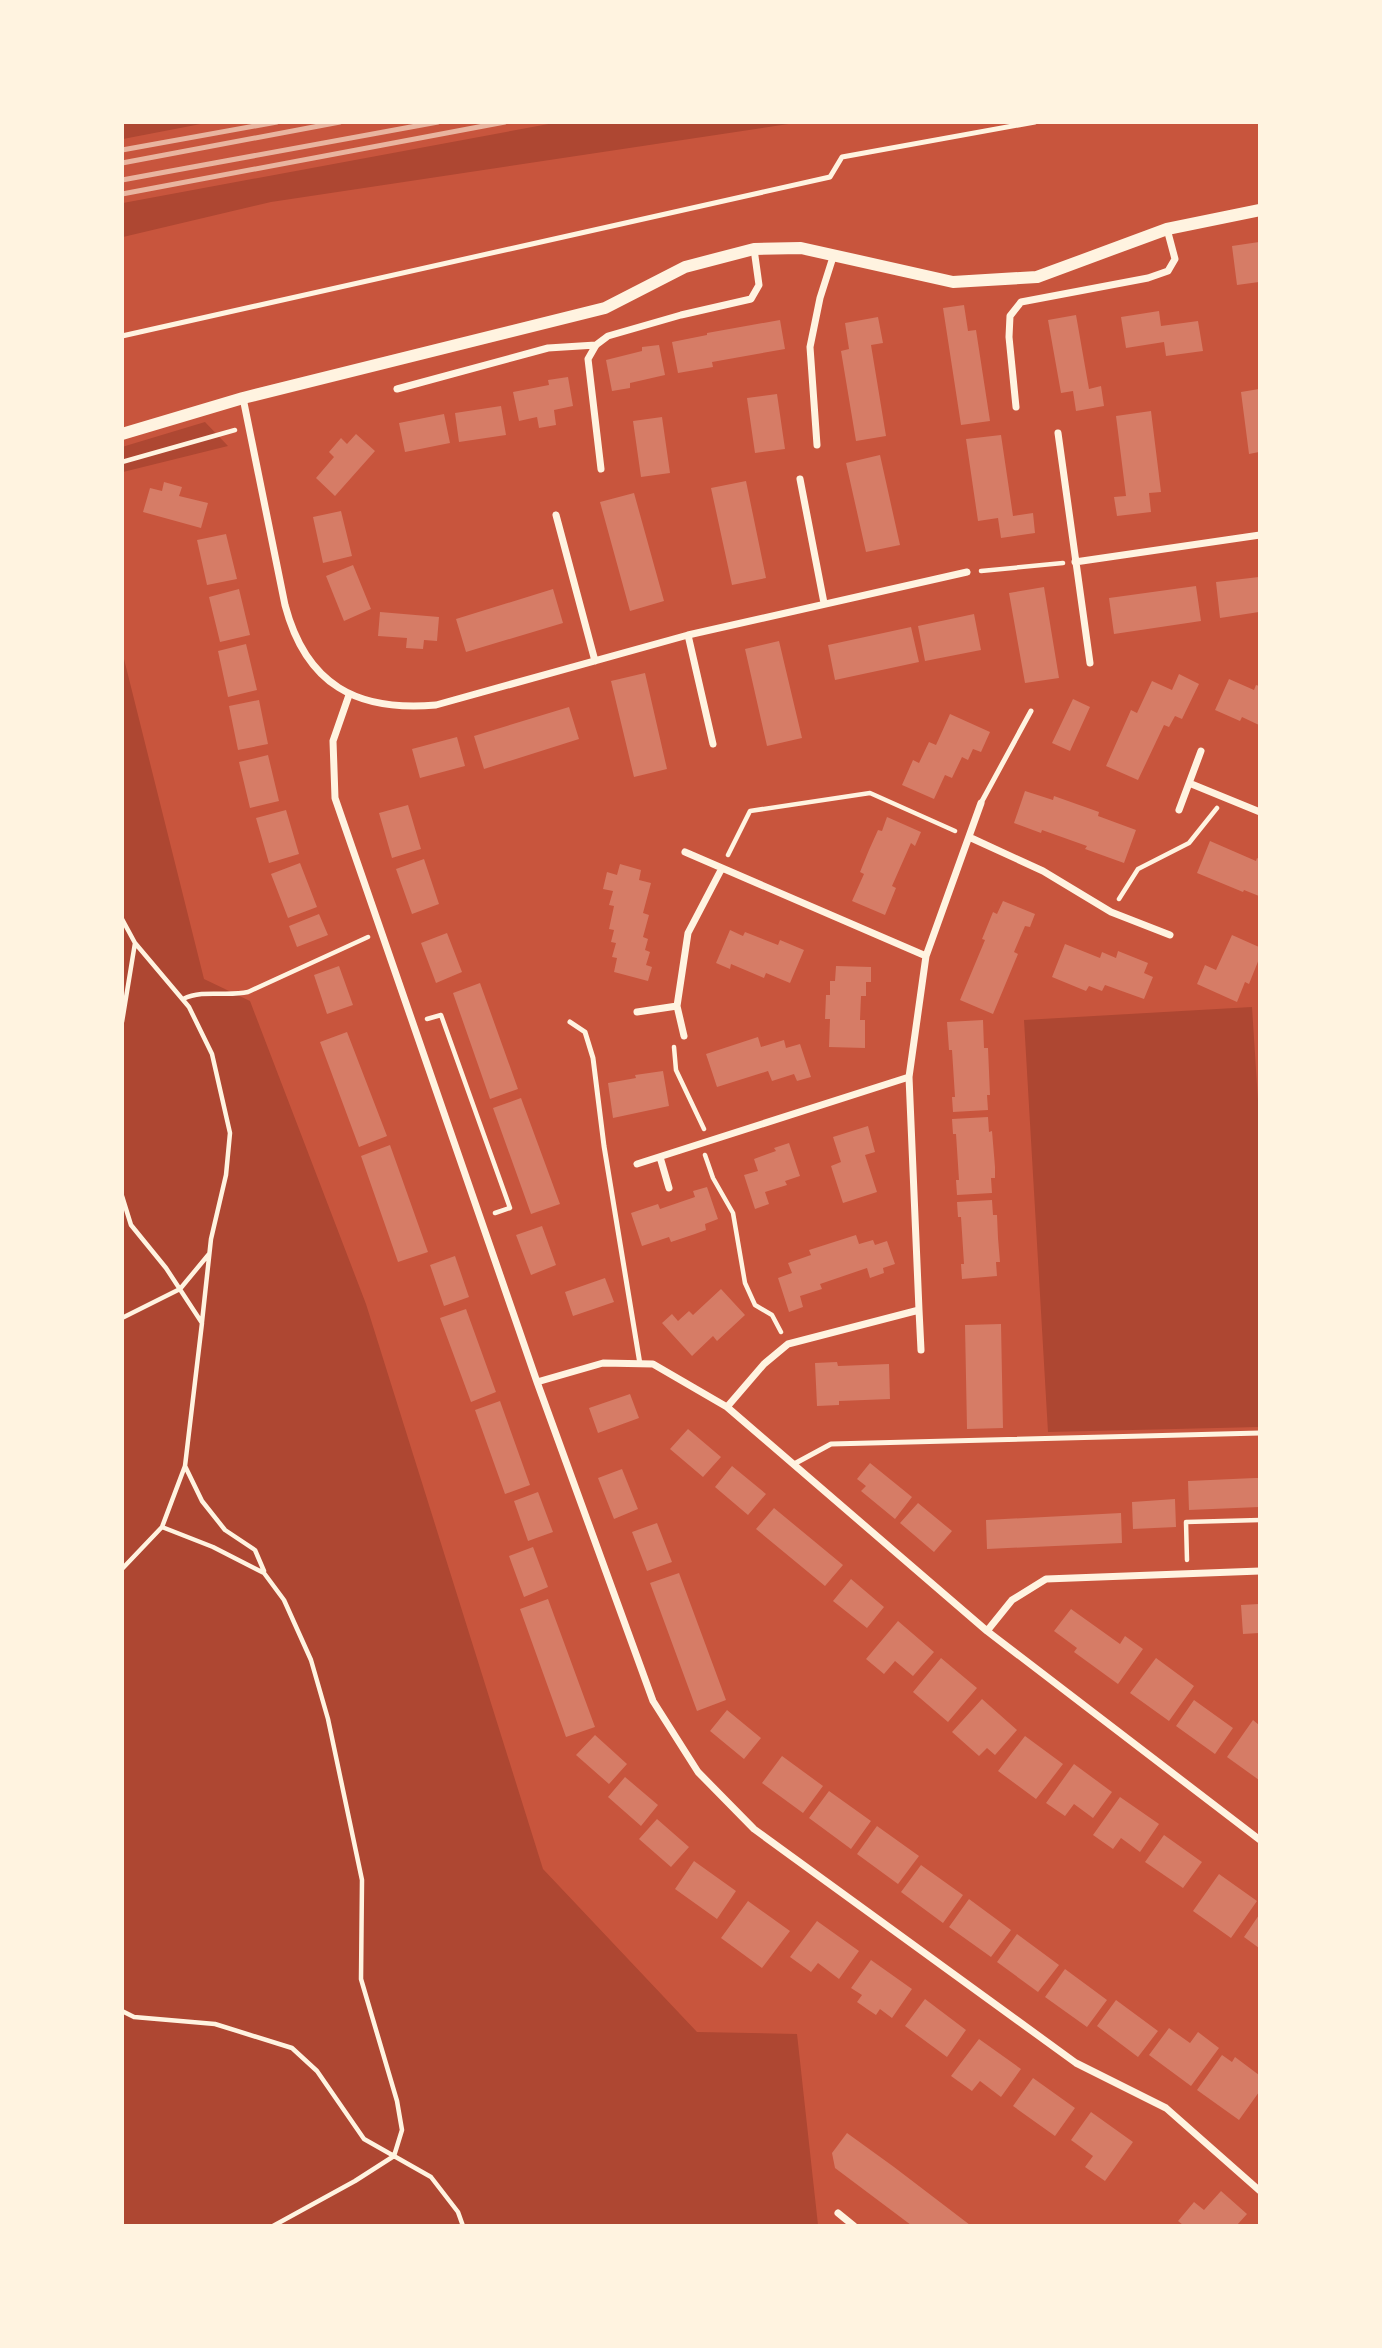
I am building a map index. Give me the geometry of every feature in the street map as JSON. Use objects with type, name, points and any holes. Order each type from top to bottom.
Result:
[{"type":"street","points":[[122,434],[243,398],[605,308],[685,267],[754,250],[801,247],[953,282],[1037,277],[1167,229],[1259,210]]},
{"type":"street","points":[[1016,407],[1009,337],[1010,316],[1021,302],[1148,278],[1168,271],[1175,259],[1167,229]]},
{"type":"street","points":[[600,469],[588,359],[596,345],[608,336],[751,299],[759,285],[754,250]]},
{"type":"street","points":[[817,445],[810,347],[820,298],[834,254]]},
{"type":"street","points":[[397,389],[548,348],[596,345]]},
{"type":"street","points":[[243,398],[290,624],[296,639],[311,662],[331,682],[349,695],[375,704],[410,708],[436,705],[688,635],[967,572]]},
{"type":"street","points":[[1058,433],[1090,663]]},
{"type":"street","points":[[800,479],[824,603]]},
{"type":"street","points":[[556,515],[595,661]]},
{"type":"street","points":[[1075,562],[1259,536]]},
{"type":"street","points":[[688,635],[713,744]]},
{"type":"street","points":[[349,695],[333,741],[335,798],[537,1382],[653,1701],[698,1772],[754,1829],[1076,2063],[1166,2108],[1259,2191]]},
{"type":"street","points":[[1179,810],[1201,751]]},
{"type":"street","points":[[1189,783],[1259,812]]},
{"type":"street","points":[[921,1350],[909,1077],[926,956],[981,803]]},
{"type":"street","points":[[969,837],[1043,871],[1111,912],[1170,935]]},
{"type":"street","points":[[685,852],[926,956]]},
{"type":"street","points":[[684,1036],[677,1006],[688,933],[722,868]]},
{"type":"street","points":[[638,1012],[677,1006]]},
{"type":"street","points":[[637,1164],[909,1077]]},
{"type":"street","points":[[660,1157],[669,1188]]},
{"type":"street","points":[[727,1407],[764,1364],[788,1344],[919,1310]]},
{"type":"street","points":[[537,1382],[603,1363],[653,1364],[727,1407],[987,1631],[1259,1840]]},
{"type":"street","points":[[987,1631],[1012,1600],[1046,1579],[1259,1570]]},
{"type":"street","points":[[838,2213],[854,2225]]},
{"type":"lane","points":[[122,337],[830,177],[842,157],[1035,122]]},
{"type":"lane","points":[[981,803],[1031,711]]},
{"type":"lane","points":[[570,1022],[585,1032],[593,1058],[604,1146],[640,1364]]},
{"type":"lane","points":[[794,1464],[831,1444],[1259,1433]]},
{"type":"path","points":[[122,462],[222,433],[250,428]]},
{"type":"path","points":[[967,572],[1075,562]]},
{"type":"path","points":[[722,868],[750,811],[870,793],[969,837]]},
{"type":"path","points":[[1111,912],[1138,869],[1189,843],[1225,798]]},
{"type":"path","points":[[122,919],[135,943],[189,1007],[212,1054],[230,1133],[226,1175],[210,1253],[185,1466],[162,1527],[122,1569]]},
{"type":"path","points":[[122,1021],[135,943]]},
{"type":"path","points":[[183,999],[194,994],[233,995],[248,992],[354,944]]},
{"type":"path","points":[[441,1015],[510,1208]]},
{"type":"path","points":[[684,1036],[674,1046],[676,1070],[704,1129],[705,1156],[713,1178],[733,1213],[745,1283],[755,1305],[772,1315],[788,1344]]},
{"type":"path","points":[[122,1196],[131,1225],[202,1322]]},
{"type":"path","points":[[122,1318],[180,1289],[210,1253]]},
{"type":"path","points":[[185,1466],[201,1500],[225,1530],[255,1549],[264,1573],[284,1600],[311,1660],[328,1719],[362,1880],[361,1979],[397,2101],[402,2130],[394,2156],[355,2182],[273,2225]]},
{"type":"path","points":[[1188,1574],[1185,1522],[1259,1520]]},
{"type":"path","points":[[162,1527],[213,1547],[264,1573]]},
{"type":"path","points":[[122,2011],[134,2017],[215,2024],[292,2048],[317,2071],[364,2139],[431,2177],[457,2212],[463,2225]]},
{"type":"shaded area","points":[[123,122],[206,122],[206,123],[123,139]]},
{"type":"shaded area","points":[[554,123],[795,123],[271,202],[123,237],[123,203]]},
{"type":"shaded area","points":[[205,422],[228,446],[123,472],[122,447]]},
{"type":"shaded area","points":[[122,651],[204,979],[250,1001],[366,1304],[543,1869],[697,2032],[797,2034],[818,2225],[123,2225]]},
{"type":"shaded area","points":[[1252,1007],[1260,1132],[1259,1427],[1048,1432],[1024,1020]]},
{"type":"building","points":[[1259,242],[1259,282],[1237,285],[1232,246]]},
{"type":"building","points":[[964,305],[968,331],[976,330],[990,421],[961,425],[943,308]]},
{"type":"building","points":[[1159,311],[1161,326],[1198,321],[1203,351],[1166,356],[1164,342],[1126,348],[1121,317]]},
{"type":"building","points":[[1076,315],[1089,389],[1101,386],[1104,406],[1076,411],[1073,391],[1061,393],[1048,320]]},
{"type":"building","points":[[878,317],[883,343],[871,345],[886,436],[856,441],[841,351],[849,349],[845,323]]},
{"type":"building","points":[[780,320],[785,349],[712,362],[713,367],[678,373],[672,342]]},
{"type":"building","points":[[659,345],[665,375],[630,383],[630,388],[612,391],[606,360],[642,351],[642,347]]},
{"type":"building","points":[[568,377],[573,406],[554,410],[556,425],[539,428],[537,417],[519,421],[513,392],[549,385],[548,380]]},
{"type":"building","points":[[1259,389],[1259,452],[1249,454],[1241,392]]},
{"type":"building","points":[[777,394],[785,449],[755,453],[747,398]]},
{"type":"building","points":[[501,406],[506,435],[459,442],[455,413]]},
{"type":"building","points":[[1151,411],[1161,492],[1149,493],[1151,512],[1117,516],[1114,497],[1126,496],[1116,416]]},
{"type":"building","points":[[444,414],[450,443],[405,452],[399,423]]},
{"type":"building","points":[[662,417],[670,473],[641,477],[633,421]]},
{"type":"building","points":[[356,434],[375,451],[335,496],[316,478],[334,457],[329,452],[341,438],[347,444]]},
{"type":"building","points":[[1001,435],[1013,516],[1033,513],[1035,533],[1001,538],[998,518],[978,521],[966,439]]},
{"type":"building","points":[[880,455],[900,545],[866,552],[846,463]]},
{"type":"building","points":[[746,481],[766,578],[732,585],[711,488]]},
{"type":"building","points":[[164,482],[182,487],[179,496],[208,503],[201,528],[143,512],[150,488],[162,491]]},
{"type":"building","points":[[634,493],[664,601],[630,611],[600,502]]},
{"type":"building","points":[[341,511],[352,556],[323,563],[313,517]]},
{"type":"building","points":[[226,534],[237,579],[207,585],[197,540]]},
{"type":"building","points":[[353,565],[371,609],[344,621],[326,576]]},
{"type":"building","points":[[1259,577],[1259,612],[1220,618],[1216,582]]},
{"type":"building","points":[[1196,586],[1201,621],[1114,634],[1109,598]]},
{"type":"building","points":[[1044,587],[1059,678],[1025,683],[1009,593]]},
{"type":"building","points":[[239,589],[250,635],[220,642],[209,597]]},
{"type":"building","points":[[553,589],[563,623],[466,652],[456,619]]},
{"type":"building","points":[[380,612],[439,617],[437,641],[424,640],[423,649],[406,648],[407,638],[378,636]]},
{"type":"building","points":[[974,614],[981,650],[925,661],[918,626]]},
{"type":"building","points":[[911,627],[919,662],[835,680],[828,645]]},
{"type":"building","points":[[779,641],[802,738],[767,746],[745,649]]},
{"type":"building","points":[[246,644],[257,690],[228,697],[218,651]]},
{"type":"building","points":[[645,673],[667,769],[634,777],[611,681]]},
{"type":"building","points":[[1179,674],[1199,684],[1182,719],[1175,716],[1169,727],[1164,725],[1138,780],[1106,766],[1131,710],[1137,713],[1152,681],[1172,690]]},
{"type":"building","points":[[1229,679],[1254,690],[1256,685],[1259,686],[1259,725],[1242,717],[1240,721],[1215,710]]},
{"type":"building","points":[[1073,699],[1090,707],[1070,751],[1052,743]]},
{"type":"building","points":[[259,700],[268,744],[238,750],[229,706]]},
{"type":"building","points":[[569,707],[579,739],[484,769],[474,736]]},
{"type":"building","points":[[950,714],[990,732],[981,752],[973,749],[968,760],[962,757],[952,778],[945,775],[934,799],[902,785],[913,760],[919,763],[929,742],[936,745]]},
{"type":"building","points":[[457,737],[465,766],[420,778],[412,749]]},
{"type":"building","points":[[268,755],[279,801],[250,808],[239,762]]},
{"type":"building","points":[[1025,791],[1053,800],[1054,796],[1099,812],[1098,816],[1136,830],[1124,863],[1085,849],[1087,846],[1014,823]]},
{"type":"building","points":[[408,805],[421,849],[392,858],[379,813]]},
{"type":"building","points":[[286,810],[299,854],[269,863],[256,818]]},
{"type":"building","points":[[887,817],[921,832],[915,846],[911,843],[892,886],[896,888],[885,915],[852,901],[864,874],[860,872],[869,850],[878,830],[882,831]]},
{"type":"building","points":[[1210,841],[1256,861],[1259,859],[1259,896],[1197,873]]},
{"type":"building","points":[[424,859],[439,904],[412,914],[396,869]]},
{"type":"building","points":[[300,863],[317,907],[288,918],[271,874]]},
{"type":"building","points":[[620,864],[641,870],[639,880],[651,883],[643,913],[649,915],[643,937],[648,939],[645,950],[650,952],[646,965],[652,967],[648,981],[614,972],[617,958],[612,957],[616,943],[611,942],[614,930],[609,929],[614,906],[609,905],[613,891],[603,889],[607,872],[617,875]]},
{"type":"building","points":[[1003,901],[1035,914],[1030,927],[1025,926],[1014,952],[1018,954],[993,1014],[960,1000],[985,940],[982,939],[993,912],[997,914]]},
{"type":"building","points":[[319,914],[328,935],[297,947],[289,926]]},
{"type":"building","points":[[730,930],[743,936],[745,932],[778,945],[780,940],[804,950],[790,983],[766,973],[764,978],[731,964],[730,969],[716,963]]},
{"type":"building","points":[[447,933],[462,972],[436,983],[421,943]]},
{"type":"building","points":[[1232,935],[1259,947],[1259,959],[1249,984],[1245,982],[1237,1002],[1197,984],[1205,965],[1216,970]]},
{"type":"building","points":[[1065,944],[1100,958],[1102,952],[1116,958],[1118,951],[1148,963],[1144,973],[1153,977],[1144,999],[1105,985],[1102,991],[1089,986],[1086,991],[1052,977]]},
{"type":"building","points":[[339,966],[353,1005],[327,1014],[314,975]]},
{"type":"building","points":[[836,966],[871,967],[871,982],[866,982],[866,996],[861,996],[860,1020],[865,1020],[865,1048],[829,1047],[830,1019],[825,1019],[826,995],[830,995],[830,981],[835,981]]},
{"type":"building","points":[[480,983],[518,1089],[490,1099],[453,993]]},
{"type":"building","points":[[983,1020],[984,1048],[988,1048],[988,1110],[953,1112],[952,1097],[955,1097],[952,1050],[949,1050],[947,1022]]},
{"type":"building","points":[[347,1032],[387,1136],[359,1147],[320,1042]]},
{"type":"building","points":[[758,1037],[761,1047],[784,1040],[786,1048],[800,1044],[811,1077],[797,1081],[794,1074],[772,1081],[768,1071],[717,1087],[706,1054]]},
{"type":"building","points":[[663,1071],[669,1106],[613,1118],[608,1083]]},
{"type":"building","points":[[521,1098],[560,1204],[531,1214],[493,1108]]},
{"type":"building","points":[[988,1117],[995,1167],[995,1178],[991,1178],[992,1193],[957,1195],[956,1180],[959,1180],[956,1134],[953,1134],[952,1119]]},
{"type":"building","points":[[868,1126],[875,1152],[865,1155],[877,1192],[843,1203],[831,1166],[841,1162],[833,1137]]},
{"type":"building","points":[[789,1143],[800,1176],[785,1181],[787,1185],[765,1192],[769,1204],[755,1209],[744,1175],[758,1171],[754,1159]]},
{"type":"building","points":[[390,1145],[428,1252],[398,1262],[361,1156]]},
{"type":"building","points":[[707,1187],[718,1219],[705,1224],[706,1230],[671,1242],[669,1237],[642,1246],[631,1213],[658,1204],[660,1209],[695,1197],[693,1191]]},
{"type":"building","points":[[992,1200],[993,1215],[997,1215],[1000,1262],[996,1262],[997,1276],[962,1279],[961,1264],[964,1264],[961,1217],[958,1217],[957,1202]]},
{"type":"building","points":[[542,1226],[556,1265],[531,1275],[516,1235]]},
{"type":"building","points":[[856,1235],[859,1244],[873,1240],[875,1245],[887,1241],[895,1264],[883,1268],[884,1273],[870,1278],[867,1268],[820,1284],[822,1289],[800,1296],[803,1307],[789,1312],[778,1278],[792,1273],[788,1263],[811,1255],[809,1250]]},
{"type":"building","points":[[455,1256],[469,1297],[444,1306],[430,1265]]},
{"type":"building","points":[[605,1278],[614,1302],[573,1316],[565,1292]]},
{"type":"building","points":[[721,1289],[745,1315],[717,1341],[713,1336],[692,1356],[662,1323],[672,1314],[678,1321],[689,1311],[693,1315]]},
{"type":"building","points":[[466,1309],[496,1392],[471,1402],[440,1318]]},
{"type":"building","points":[[1001,1324],[1003,1428],[967,1429],[965,1325]]},
{"type":"building","points":[[837,1362],[838,1366],[889,1364],[890,1399],[839,1401],[839,1405],[817,1406],[815,1363]]},
{"type":"building","points":[[630,1394],[639,1418],[598,1433],[589,1408]]},
{"type":"building","points":[[500,1401],[530,1485],[505,1494],[475,1410]]},
{"type":"building","points":[[688,1429],[721,1457],[703,1477],[670,1449]]},
{"type":"building","points":[[870,1463],[912,1497],[895,1519],[861,1491],[866,1486],[857,1479]]},
{"type":"building","points":[[732,1466],[766,1494],[748,1515],[715,1487]]},
{"type":"building","points":[[622,1469],[638,1509],[614,1519],[598,1478]]},
{"type":"building","points":[[1259,1478],[1259,1507],[1189,1510],[1188,1481]]},
{"type":"building","points":[[538,1492],[553,1532],[528,1541],[514,1501]]},
{"type":"building","points":[[1175,1499],[1176,1527],[1133,1529],[1132,1502]]},
{"type":"building","points":[[918,1503],[952,1531],[934,1552],[900,1523]]},
{"type":"building","points":[[774,1508],[843,1565],[825,1586],[756,1529]]},
{"type":"building","points":[[1121,1513],[1122,1543],[987,1549],[986,1520]]},
{"type":"building","points":[[657,1523],[672,1562],[647,1571],[632,1532]]},
{"type":"building","points":[[533,1547],[548,1587],[524,1597],[509,1556]]},
{"type":"building","points":[[679,1573],[726,1700],[697,1711],[650,1583]]},
{"type":"building","points":[[851,1579],[884,1607],[867,1628],[833,1601]]},
{"type":"building","points":[[548,1599],[595,1727],[566,1737],[520,1609]]},
{"type":"building","points":[[1259,1604],[1259,1633],[1243,1634],[1241,1605]]},
{"type":"building","points":[[1071,1609],[1120,1644],[1125,1636],[1143,1649],[1118,1684],[1074,1652],[1077,1648],[1054,1631]]},
{"type":"building","points":[[898,1621],[934,1652],[913,1676],[895,1661],[884,1674],[866,1659]]},
{"type":"building","points":[[941,1658],[977,1688],[948,1722],[913,1692]]},
{"type":"building","points":[[1156,1658],[1194,1686],[1169,1721],[1130,1693]]},
{"type":"building","points":[[982,1699],[1017,1730],[995,1755],[987,1748],[979,1756],[952,1732]]},
{"type":"building","points":[[1194,1700],[1233,1728],[1215,1754],[1176,1726]]},
{"type":"building","points":[[727,1710],[761,1738],[744,1759],[710,1731]]},
{"type":"building","points":[[1253,1720],[1259,1725],[1259,1780],[1227,1757]]},
{"type":"building","points":[[595,1735],[627,1764],[609,1784],[576,1755]]},
{"type":"building","points":[[1025,1736],[1063,1764],[1036,1799],[998,1771]]},
{"type":"building","points":[[782,1756],[823,1786],[803,1813],[762,1783]]},
{"type":"building","points":[[1074,1764],[1112,1792],[1093,1818],[1074,1804],[1065,1816],[1046,1803]]},
{"type":"building","points":[[625,1777],[658,1805],[641,1826],[608,1797]]},
{"type":"building","points":[[829,1791],[871,1821],[851,1849],[809,1818]]},
{"type":"building","points":[[1120,1797],[1159,1824],[1140,1852],[1121,1838],[1113,1849],[1093,1835]]},
{"type":"building","points":[[657,1819],[689,1847],[671,1867],[639,1839]]},
{"type":"building","points":[[877,1826],[919,1856],[898,1884],[857,1854]]},
{"type":"building","points":[[1164,1835],[1202,1862],[1183,1888],[1145,1862]]},
{"type":"building","points":[[694,1861],[736,1891],[717,1919],[675,1889]]},
{"type":"building","points":[[921,1865],[963,1895],[943,1923],[901,1892]]},
{"type":"building","points":[[1219,1874],[1257,1901],[1231,1938],[1193,1911]]},
{"type":"building","points":[[969,1899],[1011,1930],[991,1957],[949,1927]]},
{"type":"building","points":[[748,1901],[790,1931],[762,1968],[721,1938]]},
{"type":"building","points":[[1259,1915],[1259,1948],[1244,1937]]},
{"type":"building","points":[[817,1921],[859,1951],[839,1979],[818,1963],[811,1972],[790,1957]]},
{"type":"building","points":[[1017,1934],[1059,1965],[1038,1992],[997,1962]]},
{"type":"building","points":[[871,1960],[912,1989],[892,2018],[880,2009],[876,2015],[857,2002],[862,1995],[851,1988]]},
{"type":"building","points":[[1065,1969],[1107,2000],[1087,2027],[1045,1997]]},
{"type":"building","points":[[925,1999],[966,2030],[947,2057],[905,2026]]},
{"type":"building","points":[[1116,2000],[1158,2031],[1138,2057],[1097,2026]]},
{"type":"building","points":[[1169,2028],[1190,2043],[1198,2032],[1219,2048],[1191,2086],[1149,2055]]},
{"type":"building","points":[[979,2039],[1021,2069],[1001,2097],[980,2081],[972,2091],[951,2076]]},
{"type":"building","points":[[1222,2055],[1232,2062],[1235,2057],[1259,2075],[1259,2092],[1239,2120],[1197,2090]]},
{"type":"building","points":[[1033,2078],[1075,2108],[1055,2136],[1013,2106]]},
{"type":"building","points":[[1091,2112],[1133,2142],[1105,2181],[1085,2167],[1093,2156],[1071,2140]]},
{"type":"building","points":[[847,2133],[970,2225],[911,2225],[835,2168],[832,2153]]},
{"type":"building","points":[[1221,2191],[1247,2214],[1237,2225],[1183,2225],[1178,2221],[1194,2202],[1204,2210]]},
{"type":"railway","points":[[122,150],[277,122]]},
{"type":"railway","points":[[122,163],[340,122]]},
{"type":"railway","points":[[122,180],[438,122]]},
{"type":"railway","points":[[122,194],[505,122]]}]
